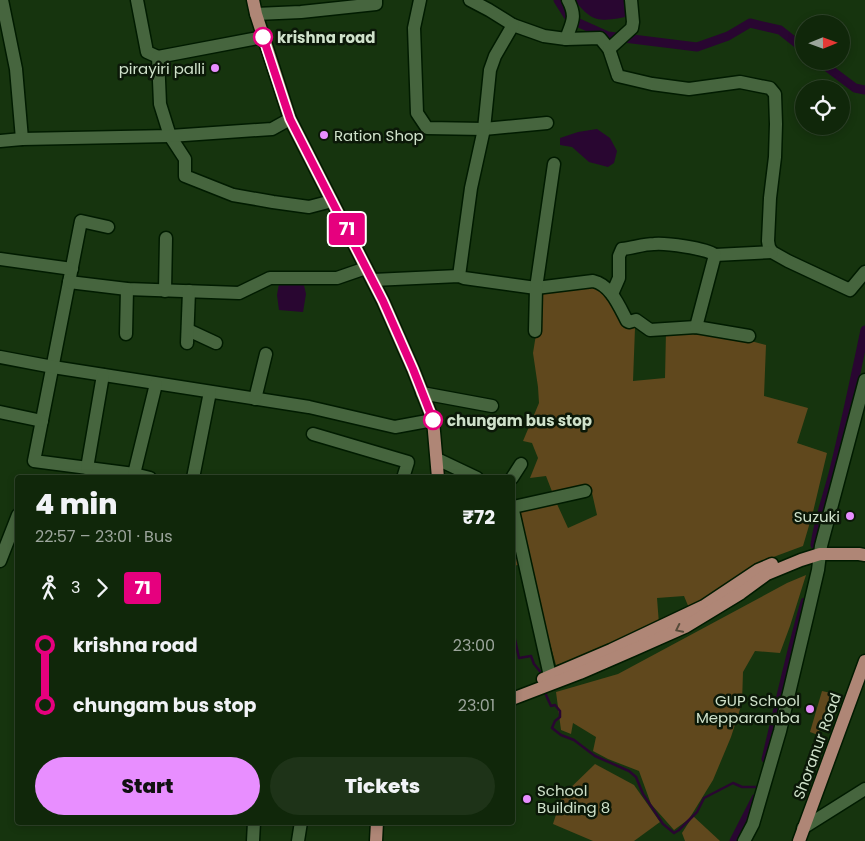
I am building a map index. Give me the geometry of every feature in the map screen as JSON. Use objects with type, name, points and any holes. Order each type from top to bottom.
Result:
[{"type":"main road","points":[[253,0],[290,119],[383,301],[433,420],[438,475]]},
{"type":"main road","points":[[515,689],[612,650],[704,606],[758,570],[794,554],[849,546],[865,548]]},
{"type":"main road","points":[[515,698],[580,673],[685,627],[742,593],[767,574],[820,550],[865,555]]},
{"type":"main road","name":"Shoranur Road","points":[[799,841],[865,661]]},
{"type":"main road","points":[[376,841],[377,825]]},
{"type":"street","points":[[137,0],[147,52],[158,57],[263,37]]},
{"type":"street","points":[[256,14],[300,12],[376,4],[376,0]]},
{"type":"street","points":[[420,0],[414,28],[417,113],[427,128],[484,129],[547,123]]},
{"type":"street","points":[[470,0],[513,25],[544,36],[566,39],[600,38],[609,49],[618,76],[652,84],[689,89],[740,82],[770,88],[774,94],[776,124],[775,157],[770,198],[769,247],[772,252],[788,261],[850,290],[865,272]]},
{"type":"street","points":[[566,39],[573,19],[572,8],[568,0]]},
{"type":"street","points":[[609,49],[632,28],[631,0]]},
{"type":"street","points":[[2,5],[6,52],[16,69],[22,139]]},
{"type":"street","points":[[459,276],[471,188],[484,129],[490,70],[495,56],[513,25]]},
{"type":"street","points":[[158,57],[160,104],[170,136],[185,158],[185,176],[233,195],[273,202],[309,207],[332,201]]},
{"type":"street","points":[[0,141],[170,136],[272,129],[290,119]]},
{"type":"street","points":[[535,331],[536,288],[554,164]]},
{"type":"street","points":[[108,227],[81,221],[34,461],[138,475]]},
{"type":"street","points":[[164,291],[166,238]]},
{"type":"street","points":[[612,294],[619,278],[619,256],[622,250],[654,244],[694,248],[710,251],[716,255],[772,252]]},
{"type":"street","points":[[696,327],[716,255]]},
{"type":"street","points":[[0,259],[72,269]]},
{"type":"street","points":[[69,282],[127,289],[239,293],[270,278],[337,278],[366,268]]},
{"type":"street","points":[[373,280],[459,276],[536,288],[593,281],[601,283],[612,294],[627,321],[636,320],[650,330],[696,327],[749,336]]},
{"type":"street","points":[[126,334],[127,289]]},
{"type":"street","points":[[189,291],[187,337],[216,343]]},
{"type":"street","points":[[254,399],[266,354]]},
{"type":"street","points":[[0,358],[309,408],[395,427],[433,420]]},
{"type":"street","points":[[87,468],[103,375]]},
{"type":"street","points":[[744,841],[753,824],[780,731],[818,570],[820,550],[865,380]]},
{"type":"street","points":[[134,474],[156,384]]},
{"type":"street","points":[[194,475],[210,392]]},
{"type":"street","points":[[422,393],[492,406]]},
{"type":"street","points":[[0,412],[42,421]]},
{"type":"street","points":[[313,434],[408,462],[404,475]]},
{"type":"street","points":[[437,459],[471,475]]},
{"type":"street","points":[[514,475],[520,464]]},
{"type":"street","points":[[515,506],[585,490]]},
{"type":"street","points":[[515,515],[550,676]]},
{"type":"street","points":[[0,561],[15,523]]},
{"type":"street","points":[[803,828],[865,789]]},
{"type":"street","points":[[253,841],[254,825]]},
{"type":"street","points":[[298,841],[301,825]]},
{"type":"shaded area","points":[[574,0],[631,0],[629,16],[614,19],[598,19],[587,13]]},
{"type":"shaded area","points":[[597,129],[610,138],[617,151],[614,163],[608,167],[589,162],[572,147],[560,145],[560,138],[578,132]]},
{"type":"shaded area","points":[[280,278],[303,281],[306,294],[303,312],[279,310],[277,295]]},
{"type":"shaded area","points":[[593,284],[615,297],[635,328],[633,381],[665,378],[666,331],[713,331],[766,345],[764,396],[808,408],[797,443],[827,453],[803,546],[760,562],[726,588],[689,608],[684,596],[657,598],[659,624],[605,650],[556,665],[530,572],[518,565],[515,566],[515,509],[557,504],[568,528],[597,515],[592,493],[553,494],[546,476],[530,478],[538,458],[532,443],[523,441],[539,403],[533,353],[543,291]]},
{"type":"shaded area","points":[[806,575],[780,653],[755,651],[743,672],[742,703],[731,737],[713,780],[689,819],[674,830],[651,804],[639,771],[593,751],[596,737],[573,723],[571,734],[561,730],[556,692],[618,674],[787,583]]},
{"type":"shaded area","points":[[822,691],[831,693],[818,735],[810,732]]},
{"type":"shaded area","points":[[595,764],[634,785],[660,822],[634,841],[593,841],[553,824],[562,796]]},
{"type":"shaded area","points":[[693,816],[720,841],[685,841],[682,833]]},
{"type":"waterway","points":[[558,0],[570,19],[608,36],[697,47],[728,36],[750,23],[780,30],[795,42]]},
{"type":"waterway","points":[[831,70],[855,88],[865,90]]},
{"type":"waterway","points":[[815,545],[820,518],[842,438],[865,330]]},
{"type":"waterway","points":[[766,759],[805,602]]},
{"type":"waterway","points":[[515,640],[519,658],[531,656],[534,664],[543,675]]},
{"type":"waterway","points":[[546,690],[551,706],[555,705],[560,711],[560,717],[555,721],[552,728],[561,735],[574,740],[595,756],[629,771],[636,777],[643,794],[663,824],[674,833],[697,812],[704,798],[733,783],[742,787],[758,787]]},
{"type":"waterway","points":[[734,841],[756,798]]},
{"type":"bus line","name":"71","points":[[263,37],[290,119],[383,301],[433,420]]},
{"type":"place","name":"krishna road","points":[[263,37]]},
{"type":"place","name":"pirayiri palli","points":[[215,68]]},
{"type":"place","name":"Ration Shop","points":[[324,135]]},
{"type":"place","name":"chungam bus stop","points":[[433,420]]},
{"type":"place","name":"Suzuki","points":[[850,516]]},
{"type":"place","name":"GUP School Mepparamba","points":[[810,709]]},
{"type":"place","name":"School Building 8","points":[[527,799]]}]
